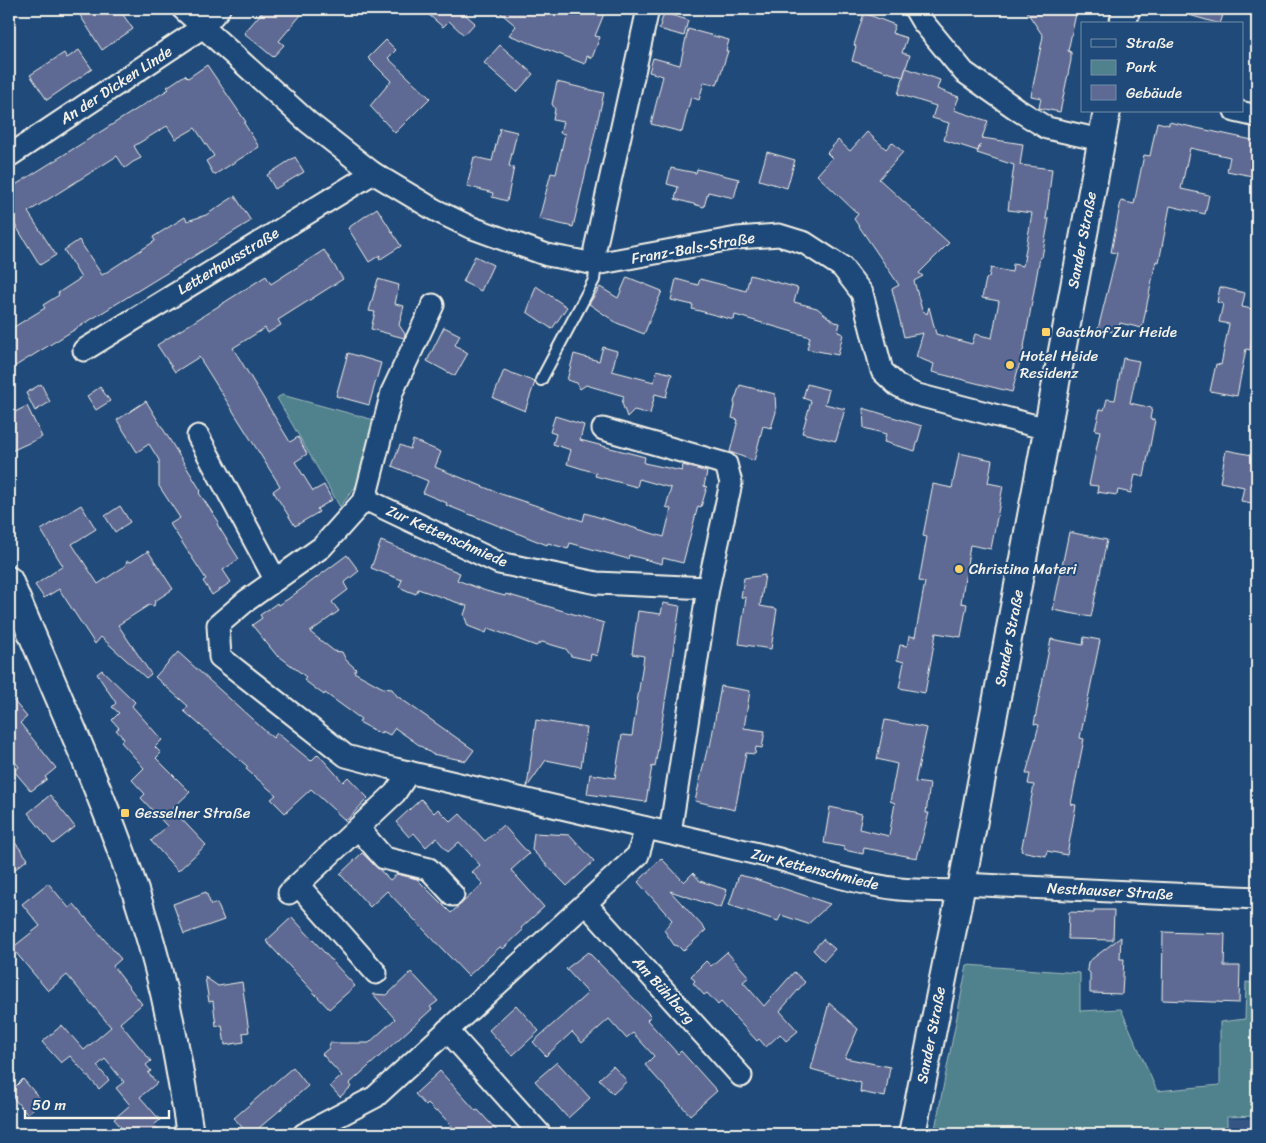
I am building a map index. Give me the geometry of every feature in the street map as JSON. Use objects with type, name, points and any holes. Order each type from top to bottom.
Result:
[{"type":"street","points":[[183,9],[308,122],[373,173],[435,210],[470,227],[546,255],[596,264],[595,249],[648,9]]},
{"type":"street","name":"An der Dicken Linde","points":[[9,156],[203,27],[219,9]]},
{"type":"street","points":[[916,9],[922,21],[964,72],[1002,100],[1047,128],[1101,140]]},
{"type":"street","points":[[1123,22],[1126,9]]},
{"type":"street","name":"Sander Straße","points":[[912,1134],[962,888],[1106,112]]},
{"type":"street","points":[[1239,112],[1257,116]]},
{"type":"street","name":"Letterhausstraße","points":[[84,350],[373,173]]},
{"type":"street","name":"Franz-Bals-Straße","points":[[596,264],[737,238],[778,235],[805,243],[842,267],[862,293],[882,371],[897,385],[914,394],[1047,428]]},
{"type":"street","name":"Zur Kettenschmiede","points":[[433,304],[392,392],[365,499],[322,547],[275,579],[218,625],[220,657],[346,756],[779,859],[839,878],[900,889],[962,888]]},
{"type":"street","points":[[604,429],[726,464],[731,483],[708,588],[670,833]]},
{"type":"street","points":[[198,436],[275,579]]},
{"type":"street","name":"Zur Kettenschmiede","points":[[365,499],[499,563],[597,584],[708,588]]},
{"type":"street","points":[[9,580],[107,817],[144,919],[180,1069],[190,1134]]},
{"type":"street","points":[[376,973],[293,889],[395,793],[410,772]]},
{"type":"street","points":[[358,828],[384,858],[429,869],[453,895]]},
{"type":"street","points":[[305,1134],[375,1097],[638,855],[646,828]]},
{"type":"street","name":"Nesthauser Straße","points":[[962,888],[1257,898]]},
{"type":"street","name":"Am Bühlberg","points":[[586,904],[741,1076]]},
{"type":"street","points":[[447,1030],[540,1134]]},
{"type":"lane","points":[[541,380],[594,280],[596,264]]},
{"type":"shaded area","points":[[1228,1119],[1257,1119],[1257,1134],[1228,1134]]},
{"type":"green space","points":[[282,395],[374,420],[359,482],[340,507],[277,398]]},
{"type":"green space","points":[[967,965],[1080,973],[1080,1011],[1121,1009],[1157,1091],[1220,1085],[1220,1022],[1245,1019],[1246,982],[1257,983],[1257,1116],[1227,1117],[1227,1134],[934,1134]]},
{"type":"building","points":[[76,9],[119,9],[133,29],[102,50]]},
{"type":"building","points":[[265,9],[306,9],[279,41],[284,45],[273,57],[244,33]]},
{"type":"building","points":[[422,9],[459,9],[475,23],[464,35],[449,21],[443,27]]},
{"type":"building","points":[[496,9],[606,9],[595,36],[600,37],[592,58],[587,56],[585,64],[509,35],[516,26]]},
{"type":"building","points":[[1025,9],[1077,9],[1068,51],[1071,52],[1071,60],[1060,112],[1039,108],[1041,98],[1031,96],[1043,36]]},
{"type":"building","points":[[1179,9],[1225,9],[1221,22],[1213,22],[1179,12]]},
{"type":"building","points":[[664,13],[688,20],[684,36],[659,29]]},
{"type":"building","points":[[864,13],[895,25],[892,33],[907,38],[902,53],[910,55],[903,77],[852,61],[856,46],[854,45]]},
{"type":"building","points":[[688,29],[729,40],[726,51],[728,51],[717,85],[704,82],[699,100],[691,97],[682,132],[651,124],[663,76],[649,72],[653,58],[680,65]]},
{"type":"building","points":[[386,40],[396,50],[388,58],[430,98],[395,133],[370,106],[391,81],[368,58]]},
{"type":"building","points":[[500,45],[533,74],[517,92],[484,63]]},
{"type":"building","points":[[79,50],[92,69],[47,100],[30,75],[64,53],[67,58]]},
{"type":"building","points":[[207,65],[246,122],[244,123],[259,147],[214,175],[206,161],[214,156],[195,128],[176,139],[167,126],[134,146],[141,158],[125,168],[117,156],[28,212],[56,255],[40,265],[9,215],[9,189],[169,89],[167,87],[185,75],[188,78]]},
{"type":"building","points":[[906,68],[940,80],[937,89],[959,97],[954,110],[988,121],[982,138],[1023,144],[1020,165],[1052,169],[1046,219],[1049,219],[1042,257],[1040,257],[1024,347],[1012,392],[932,372],[934,364],[916,357],[923,333],[904,337],[892,289],[899,285],[854,219],[858,214],[817,175],[832,158],[827,153],[838,140],[850,151],[867,132],[886,149],[892,142],[903,152],[879,179],[949,243],[919,273],[923,276],[914,281],[922,310],[927,314],[929,307],[936,334],[972,344],[975,334],[992,338],[999,301],[982,298],[986,279],[989,277],[991,268],[1012,272],[1013,264],[1023,266],[1032,213],[1008,210],[1014,165],[944,140],[949,123],[932,118],[936,106],[898,94]]},
{"type":"building","points":[[557,82],[604,93],[573,227],[539,219],[551,173],[556,174],[565,134],[560,133],[563,122],[553,120],[555,109],[552,104]]},
{"type":"building","points":[[1157,122],[1169,125],[1169,122],[1257,141],[1257,177],[1227,171],[1230,157],[1190,148],[1181,189],[1209,195],[1205,214],[1170,206],[1159,262],[1156,261],[1142,328],[1120,323],[1118,333],[1098,329],[1117,253],[1111,252],[1121,201],[1134,204],[1144,155],[1150,156]]},
{"type":"building","points":[[500,128],[517,132],[509,166],[514,167],[507,201],[492,197],[493,193],[467,186],[474,157],[492,161]]},
{"type":"building","points":[[767,152],[795,160],[787,188],[759,180]]},
{"type":"building","points":[[295,157],[304,172],[275,189],[267,175]]},
{"type":"building","points":[[671,168],[696,173],[697,169],[739,179],[734,198],[708,192],[704,207],[675,199],[678,187],[667,184]]},
{"type":"building","points":[[235,196],[251,221],[9,370],[9,330],[45,308],[43,305],[81,278],[64,250],[79,240],[102,275],[155,241],[153,237],[185,217],[187,221],[206,215]]},
{"type":"building","points":[[377,208],[401,246],[379,260],[380,255],[369,262],[348,228]]},
{"type":"building","points":[[324,250],[343,279],[278,320],[281,325],[268,333],[265,328],[233,348],[290,442],[298,437],[307,454],[295,462],[313,491],[324,485],[332,500],[317,509],[319,512],[295,526],[273,491],[280,486],[199,357],[175,372],[157,345],[266,276],[271,284]]},
{"type":"building","points":[[475,256],[493,265],[481,291],[463,282]]},
{"type":"building","points":[[750,275],[798,288],[794,302],[817,308],[834,322],[840,323],[838,332],[843,334],[838,355],[807,349],[810,337],[735,315],[734,320],[692,309],[693,305],[671,300],[676,279],[698,285],[700,279],[746,291]]},
{"type":"building","points":[[627,277],[662,291],[644,334],[617,323],[589,304],[600,287],[618,298]]},
{"type":"building","points":[[378,279],[399,285],[395,304],[404,306],[399,325],[405,334],[404,338],[371,329],[375,312],[369,311]]},
{"type":"building","points":[[536,286],[567,307],[552,329],[527,312]]},
{"type":"building","points":[[1220,287],[1245,293],[1242,307],[1257,310],[1250,350],[1246,349],[1237,396],[1210,391],[1216,364],[1221,365],[1229,324],[1219,322],[1223,304],[1217,302]]},
{"type":"building","points":[[444,327],[460,335],[455,345],[468,353],[455,376],[427,361]]},
{"type":"building","points":[[603,347],[617,351],[612,371],[654,382],[657,370],[672,374],[666,397],[655,394],[650,414],[634,410],[627,417],[622,403],[624,396],[586,385],[580,389],[577,383],[567,380],[574,354],[599,361]]},
{"type":"building","points":[[348,353],[381,363],[369,405],[336,396]]},
{"type":"building","points":[[1123,358],[1139,361],[1130,403],[1152,408],[1150,419],[1155,420],[1144,477],[1135,475],[1131,493],[1118,490],[1117,495],[1097,492],[1098,486],[1089,485],[1100,431],[1095,430],[1100,409],[1104,410],[1107,399],[1115,400]]},
{"type":"building","points":[[504,370],[535,382],[525,411],[493,398]]},
{"type":"building","points":[[41,384],[50,402],[35,411],[26,393]]},
{"type":"building","points":[[807,384],[829,390],[825,404],[845,409],[836,441],[802,433],[811,401],[803,398]]},
{"type":"building","points":[[740,385],[775,394],[776,412],[771,428],[763,426],[754,461],[730,452],[738,420],[732,418],[734,402]]},
{"type":"building","points":[[100,387],[110,401],[96,410],[87,396]]},
{"type":"building","points":[[146,401],[201,491],[199,493],[219,522],[217,524],[239,559],[223,570],[231,582],[212,595],[203,581],[206,579],[170,524],[180,518],[159,486],[159,460],[149,444],[137,452],[117,420]]},
{"type":"building","points":[[27,406],[42,437],[9,452],[9,415]]},
{"type":"building","points":[[863,408],[922,426],[915,451],[884,442],[886,434],[864,428]]},
{"type":"building","points":[[555,416],[584,425],[580,440],[645,457],[644,463],[682,471],[683,465],[707,472],[704,486],[707,487],[701,507],[698,506],[683,563],[663,558],[662,564],[629,555],[628,559],[570,543],[568,549],[548,543],[547,545],[446,505],[447,503],[423,493],[428,481],[392,466],[400,445],[410,449],[413,440],[441,452],[435,467],[501,494],[583,521],[585,513],[664,537],[671,509],[666,507],[671,488],[639,479],[637,487],[595,476],[596,473],[567,464],[571,450],[553,444],[556,434],[550,432]]},
{"type":"building","points":[[1226,450],[1257,456],[1257,504],[1241,501],[1244,487],[1220,482]]},
{"type":"building","points":[[959,453],[992,460],[988,483],[1003,486],[991,549],[970,545],[961,603],[967,604],[961,637],[936,633],[925,693],[899,688],[904,662],[897,660],[900,645],[907,646],[909,636],[915,637],[925,582],[919,581],[927,537],[923,536],[933,484],[952,488]]},
{"type":"building","points":[[81,505],[96,529],[72,544],[98,584],[125,566],[127,561],[131,562],[148,551],[173,589],[155,601],[154,606],[149,605],[118,625],[151,674],[146,678],[101,637],[95,644],[59,589],[44,598],[35,585],[63,566],[41,530]]},
{"type":"building","points":[[120,506],[130,522],[115,532],[105,516]]},
{"type":"building","points":[[1069,532],[1107,540],[1091,617],[1053,610]]},
{"type":"building","points":[[381,541],[460,573],[457,580],[486,591],[505,596],[506,594],[604,623],[597,656],[591,654],[590,660],[571,656],[566,649],[542,642],[536,646],[488,628],[486,633],[468,626],[464,615],[467,606],[418,589],[416,594],[408,591],[399,587],[402,580],[371,568]]},
{"type":"building","points":[[347,555],[359,571],[344,583],[348,590],[332,602],[339,611],[310,632],[334,651],[342,652],[346,660],[356,669],[354,672],[383,688],[392,689],[397,696],[474,750],[466,761],[432,754],[395,728],[390,735],[382,731],[381,734],[359,722],[361,719],[325,693],[324,695],[304,680],[306,677],[278,657],[252,625],[262,618],[260,615],[277,603],[278,605],[288,599]]},
{"type":"building","points":[[765,575],[760,606],[777,609],[771,649],[739,644],[746,598],[741,597],[744,578]]},
{"type":"building","points":[[663,603],[680,606],[655,767],[652,766],[646,802],[587,794],[590,774],[615,778],[622,735],[632,736],[644,656],[632,654],[638,611],[661,614]]},
{"type":"building","points":[[1084,637],[1100,640],[1080,738],[1084,739],[1071,804],[1076,805],[1067,855],[1047,851],[1046,856],[1021,851],[1034,785],[1028,784],[1030,774],[1026,774],[1039,725],[1034,724],[1051,639],[1083,645]]},
{"type":"building","points":[[178,652],[273,738],[277,733],[311,761],[318,754],[343,782],[348,777],[368,798],[346,821],[311,789],[285,813],[271,799],[276,795],[246,769],[248,767],[184,711],[188,706],[155,677]]},
{"type":"building","points":[[102,670],[135,702],[132,706],[162,740],[155,747],[161,753],[156,758],[190,792],[172,809],[206,845],[178,871],[151,841],[167,826],[141,798],[145,794],[132,780],[144,768],[121,742],[124,739],[116,730],[119,728],[112,720],[119,713],[112,707],[116,703],[97,674]]},
{"type":"building","points":[[721,686],[750,691],[744,728],[765,731],[762,748],[756,747],[755,754],[746,753],[735,810],[695,801],[708,746],[710,747]]},
{"type":"building","points":[[9,695],[27,717],[20,723],[56,768],[45,777],[47,779],[31,791],[14,771],[19,767],[9,754]]},
{"type":"building","points":[[536,720],[587,728],[581,767],[546,760],[527,787]]},
{"type":"building","points":[[885,720],[927,728],[915,782],[930,784],[926,813],[929,813],[917,858],[864,848],[863,854],[844,850],[844,847],[824,843],[830,807],[862,814],[859,829],[889,836],[895,803],[890,801],[897,764],[877,759]]},
{"type":"building","points":[[50,795],[75,827],[53,844],[28,813]]},
{"type":"building","points":[[421,799],[434,813],[438,809],[451,822],[460,814],[485,841],[503,825],[529,854],[511,870],[544,907],[521,928],[523,930],[503,949],[500,947],[468,976],[387,891],[370,907],[340,874],[362,853],[390,880],[397,874],[417,879],[451,913],[483,884],[472,872],[480,865],[459,842],[448,852],[436,838],[426,847],[414,833],[409,837],[396,822]]},
{"type":"building","points":[[534,833],[570,835],[594,861],[567,886],[532,850]]},
{"type":"building","points":[[9,835],[28,859],[9,874]]},
{"type":"building","points":[[661,858],[684,882],[693,873],[700,881],[727,890],[721,908],[670,891],[706,930],[683,951],[674,945],[664,930],[672,920],[638,882]]},
{"type":"building","points":[[739,875],[830,904],[808,924],[781,915],[778,921],[729,905]]},
{"type":"building","points":[[48,883],[69,908],[74,904],[121,959],[113,966],[142,1004],[120,1023],[151,1061],[146,1065],[151,1071],[148,1073],[157,1083],[140,1097],[160,1120],[154,1125],[163,1134],[127,1134],[114,1119],[130,1105],[116,1088],[124,1082],[105,1059],[97,1066],[109,1080],[99,1089],[70,1056],[61,1063],[42,1042],[62,1025],[84,1050],[111,1027],[67,975],[48,991],[12,948],[40,926],[22,904]]},
{"type":"building","points":[[206,892],[211,905],[217,903],[224,920],[184,934],[173,904]]},
{"type":"building","points":[[1094,910],[1114,910],[1113,940],[1068,939],[1069,912],[1094,913]]},
{"type":"building","points":[[292,917],[355,986],[329,1009],[266,941]]},
{"type":"building","points":[[1163,932],[1225,934],[1224,966],[1240,966],[1239,1003],[1162,1000]]},
{"type":"building","points":[[1121,937],[1120,959],[1124,959],[1122,994],[1090,993],[1090,973],[1087,970],[1088,962]]},
{"type":"building","points":[[823,939],[835,949],[824,961],[813,950]]},
{"type":"building","points":[[588,952],[651,1016],[647,1020],[678,1054],[681,1051],[717,1091],[690,1115],[645,1065],[654,1056],[633,1033],[626,1038],[609,1019],[582,1043],[572,1032],[546,1056],[533,1042],[588,993],[566,969]]},
{"type":"building","points":[[727,952],[749,977],[743,982],[764,1006],[794,972],[805,982],[780,1011],[798,1031],[786,1041],[780,1034],[766,1047],[759,1039],[757,1041],[721,1002],[718,1005],[707,993],[704,995],[693,983],[695,981],[691,976],[706,961],[711,966]]},
{"type":"building","points":[[411,972],[438,1001],[430,1007],[432,1009],[349,1084],[351,1087],[340,1097],[330,1086],[342,1076],[322,1054],[329,1048],[330,1043],[369,1043],[395,1019],[373,994],[387,995]]},
{"type":"building","points":[[205,977],[218,986],[242,982],[249,1032],[243,1033],[244,1042],[225,1045],[222,1025],[216,1026],[213,1001],[209,1002]]},
{"type":"building","points":[[829,1003],[858,1029],[845,1058],[890,1067],[885,1097],[860,1092],[861,1083],[811,1069]]},
{"type":"building","points":[[516,1005],[539,1031],[512,1056],[489,1030]]},
{"type":"building","points":[[557,1062],[590,1098],[568,1118],[535,1081]]},
{"type":"building","points":[[613,1066],[627,1081],[613,1094],[599,1079]]},
{"type":"building","points":[[293,1067],[308,1086],[252,1134],[248,1134],[234,1118]]},
{"type":"building","points":[[440,1071],[476,1111],[478,1110],[500,1134],[459,1134],[438,1111],[436,1112],[428,1104],[426,1106],[415,1094]]},
{"type":"building","points":[[23,1079],[42,1101],[27,1114],[9,1093]]},
{"type":"place","name":"Gasthof Zur Heide","points":[[1046,332]]},
{"type":"place","name":"Hotel Heide Residenz","points":[[1010,365]]},
{"type":"place","name":"Christina Materi","points":[[959,569]]},
{"type":"place","name":"Gesselner Straße","points":[[125,813]]}]
